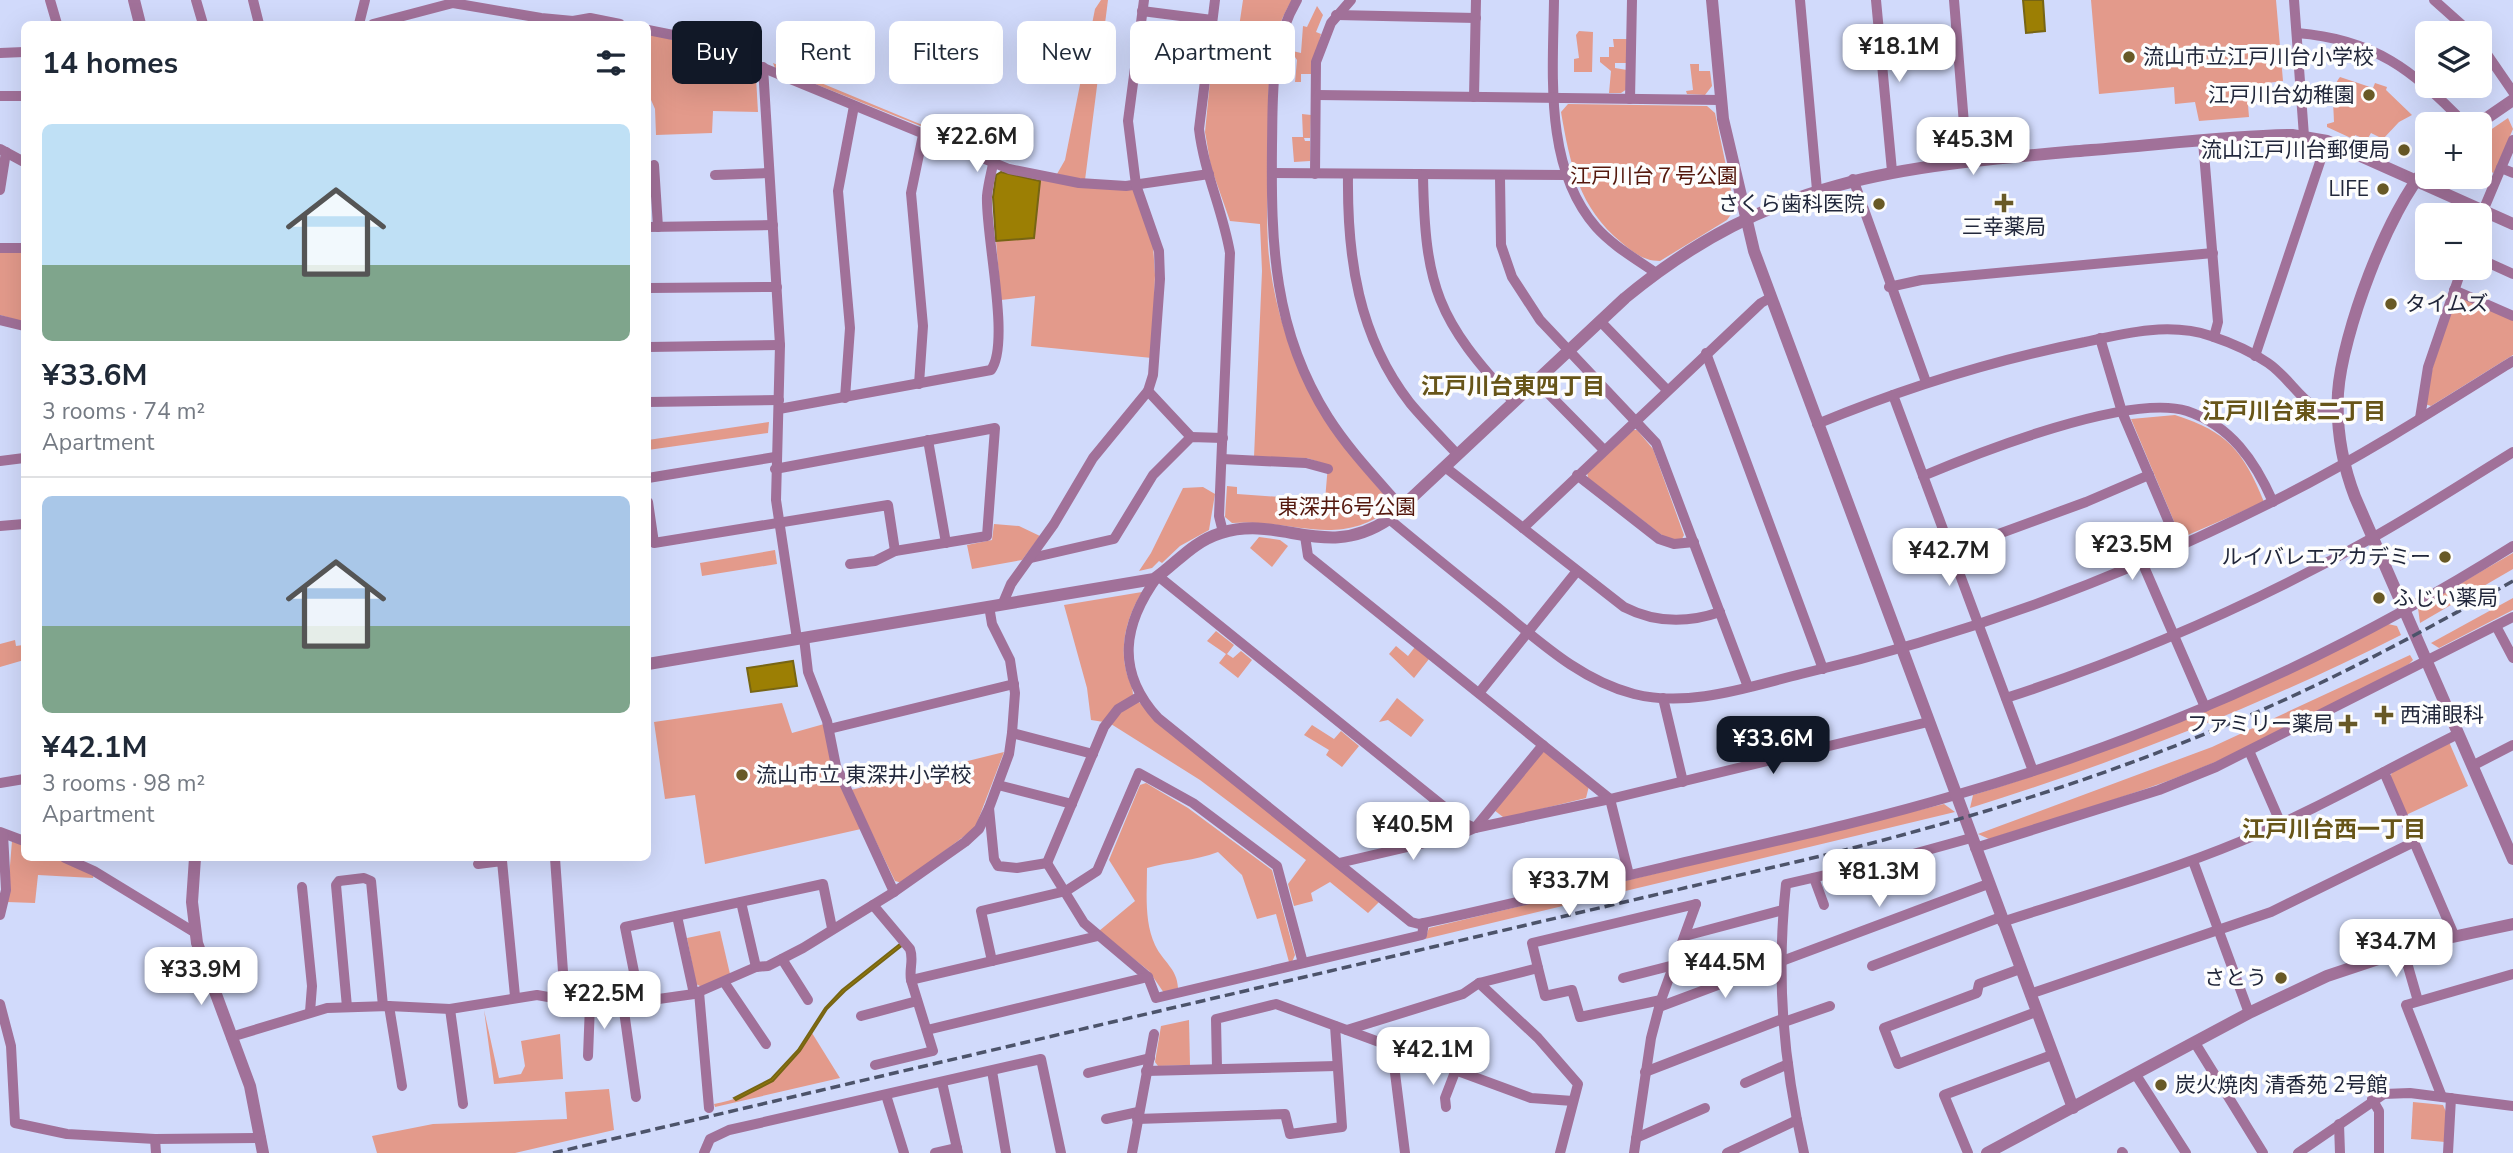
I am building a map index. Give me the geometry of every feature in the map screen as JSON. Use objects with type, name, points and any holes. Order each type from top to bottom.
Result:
[{"type":"street","points":[[50,0],[56,21]]},
{"type":"street","points":[[134,0],[139,21]]},
{"type":"street","points":[[197,0],[202,21]]},
{"type":"street","points":[[253,0],[258,21]]},
{"type":"street","points":[[360,21],[366,0]]},
{"type":"street","points":[[1215,0],[1199,118],[1202,150],[1224,220],[1231,266],[1219,516],[1223,533]]},
{"type":"street","points":[[1297,0],[1280,33],[1275,56],[1272,173],[1274,262],[1293,344],[1328,417],[1356,456],[1402,508]]},
{"type":"street","points":[[1315,174],[1316,62],[1326,32],[1336,15],[1351,0]]},
{"type":"street","points":[[1474,97],[1476,0]]},
{"type":"street","points":[[1554,0],[1553,97],[1567,175],[1577,198],[1597,228],[1619,248],[1656,272]]},
{"type":"street","points":[[1630,99],[1632,0]]},
{"type":"street","points":[[1712,0],[1720,100],[1745,219],[1770,299],[2073,1108]]},
{"type":"street","points":[[1800,0],[1816,190]]},
{"type":"street","points":[[1876,0],[1892,171]]},
{"type":"street","points":[[1954,0],[1967,161]]},
{"type":"street","points":[[2294,0],[2304,135]]},
{"type":"street","points":[[2434,0],[2458,21]]},
{"type":"street","points":[[383,21],[446,2],[574,21]]},
{"type":"street","points":[[1003,603],[1012,584],[1102,444],[1147,391],[1155,364],[1160,268],[1156,235],[1136,185],[1128,121],[1143,6],[1212,20]]},
{"type":"street","points":[[1336,15],[1476,18]]},
{"type":"street","points":[[586,21],[590,18],[605,21]]},
{"type":"street","points":[[651,31],[693,39],[993,164],[1079,183],[1136,185],[1209,174]]},
{"type":"street","points":[[2297,33],[2337,38],[2385,55],[2425,84],[2453,112]]},
{"type":"street","points":[[0,53],[21,52]]},
{"type":"street","points":[[2492,61],[2513,92]]},
{"type":"street","points":[[763,67],[780,345],[775,457],[779,524],[800,639],[808,672],[829,729],[836,766],[894,892]]},
{"type":"street","points":[[1317,95],[1720,100]]},
{"type":"street","points":[[0,96],[21,96]]},
{"type":"street","points":[[2492,114],[2513,100]]},
{"type":"street","points":[[845,398],[850,328],[838,191],[854,106]]},
{"type":"street","points":[[919,384],[923,326],[911,193],[923,135]]},
{"type":"street","points":[[2513,546],[2403,610],[2205,706],[2033,771],[1955,796],[1424,923],[1411,922],[1158,718],[1140,696],[1129,665],[1129,636],[1140,605],[1158,576],[1185,551],[1223,533],[1253,529],[1346,538],[1369,532],[1402,508],[1600,321],[1656,272],[1745,219],[1816,190],[1892,171],[1967,161],[2304,135],[2327,141],[2415,180],[2387,230],[2353,327],[2339,378],[2337,415],[2343,464],[2372,538],[2403,610],[2513,859]]},
{"type":"street","points":[[2487,203],[2513,140]]},
{"type":"street","points":[[2203,141],[2218,322],[2214,337]]},
{"type":"street","points":[[2255,356],[2327,141]]},
{"type":"street","points":[[0,190],[3,151],[21,160]]},
{"type":"street","points":[[651,402],[779,405],[845,398],[988,371],[996,363],[998,326],[987,197],[993,164]]},
{"type":"street","points":[[654,165],[653,227],[773,225]]},
{"type":"street","points":[[2501,168],[2513,173]]},
{"type":"street","points":[[715,175],[769,173]]},
{"type":"street","points":[[1272,173],[1500,177],[1567,175]]},
{"type":"street","points":[[1348,174],[1349,247],[1359,298],[1372,338],[1411,403],[1458,455]]},
{"type":"street","points":[[1423,176],[1427,257],[1446,317],[1470,355],[1514,402]]},
{"type":"street","points":[[1500,177],[1500,233],[1508,268],[1532,310],[1656,443],[1748,687]]},
{"type":"street","points":[[1853,179],[1889,287],[1926,382]]},
{"type":"street","points":[[2433,189],[2460,203]]},
{"type":"street","points":[[2492,217],[2513,224]]},
{"type":"street","points":[[0,248],[21,248]]},
{"type":"street","points":[[1889,287],[1922,280],[2213,253]]},
{"type":"street","points":[[2492,264],[2513,274]]},
{"type":"street","points":[[2420,418],[2425,380],[2457,280]]},
{"type":"street","points":[[651,288],[777,287]]},
{"type":"street","points":[[2454,289],[2513,316]]},
{"type":"street","points":[[1522,528],[1706,353],[1761,303],[1770,299]]},
{"type":"street","points":[[0,320],[21,325]]},
{"type":"street","points":[[1600,321],[1667,390]]},
{"type":"street","points":[[1817,424],[1926,382],[2018,356],[2100,338],[2156,330],[2214,337],[2255,356],[2293,384],[2315,410],[2337,415]]},
{"type":"street","points":[[2100,338],[2122,412],[2179,546]]},
{"type":"street","points":[[651,347],[780,345]]},
{"type":"street","points":[[1706,353],[1823,669]]},
{"type":"street","points":[[1389,519],[1527,632],[1581,672],[1605,684],[1637,694],[1663,698],[1706,696],[1900,648],[1978,624],[2142,562],[2273,502],[2343,464],[2513,361]]},
{"type":"street","points":[[1536,381],[1604,450]]},
{"type":"street","points":[[1147,391],[1191,437],[1223,438]]},
{"type":"street","points":[[1893,395],[2033,771]]},
{"type":"street","points":[[1923,476],[2016,440],[2122,412],[2166,407],[2187,412],[2217,426],[2244,450],[2273,502]]},
{"type":"street","points":[[775,469],[995,428],[987,536],[895,551],[875,561],[850,564]]},
{"type":"street","points":[[1030,558],[1114,538],[1153,475],[1191,437]]},
{"type":"street","points":[[928,440],[946,543]]},
{"type":"street","points":[[2006,698],[2056,682],[2173,635],[2308,572],[2372,538],[2513,452]]},
{"type":"street","points":[[651,478],[775,457]]},
{"type":"street","points":[[0,461],[21,458]]},
{"type":"street","points":[[1222,459],[1306,463],[1328,469]]},
{"type":"street","points":[[1445,467],[1610,598],[1646,616],[1684,620],[1720,611]]},
{"type":"street","points":[[1577,475],[1659,539],[1674,544],[1694,542]]},
{"type":"street","points":[[1952,551],[2086,502],[2149,475]]},
{"type":"street","points":[[651,522],[654,542],[888,505],[895,551]]},
{"type":"street","points":[[0,526],[21,524]]},
{"type":"street","points":[[1306,536],[1308,556],[1610,799],[1629,875]]},
{"type":"street","points":[[2142,562],[2205,706]]},
{"type":"street","points":[[1479,693],[1577,571]]},
{"type":"street","points":[[651,664],[1158,576],[1464,823],[1475,828]]},
{"type":"street","points":[[231,1037],[310,1012],[347,1007],[450,1009],[515,996],[537,995],[565,1000],[573,1006],[640,1002],[696,993],[756,967],[782,959],[894,892],[965,842],[979,829],[1009,754],[1012,733],[1014,684],[1010,660],[992,624],[989,606]]},
{"type":"street","points":[[1804,1153],[1783,1021],[1781,963],[1786,884],[1973,843],[2159,790],[2250,753],[2513,617]]},
{"type":"street","points":[[2496,625],[2513,658]]},
{"type":"street","points":[[829,729],[1014,684]]},
{"type":"street","points":[[1047,863],[1112,715],[1140,696]]},
{"type":"street","points":[[1663,698],[1683,782]]},
{"type":"street","points":[[1339,863],[1459,835],[1475,828],[1683,782],[1928,722]]},
{"type":"street","points":[[1012,733],[1093,754]]},
{"type":"street","points":[[1872,966],[2002,920],[2193,861],[2281,824],[2458,734]]},
{"type":"street","points":[[1475,828],[1543,745]]},
{"type":"street","points":[[2472,766],[2513,745]]},
{"type":"street","points":[[2250,753],[2281,824]]},
{"type":"street","points":[[2384,772],[2454,935]]},
{"type":"street","points":[[992,961],[981,911],[1066,891],[1097,872],[1139,773],[1193,803],[1277,866],[1303,963]]},
{"type":"street","points":[[0,783],[21,780]]},
{"type":"street","points":[[998,785],[1072,804]]},
{"type":"street","points":[[989,808],[994,859],[998,866],[1017,868],[1047,863]]},
{"type":"street","points":[[0,915],[6,890],[1,833],[21,840]]},
{"type":"street","points":[[2029,994],[2219,932],[2318,891],[2414,842]]},
{"type":"street","points":[[72,861],[94,871],[194,932]]},
{"type":"street","points":[[195,861],[192,902],[194,932],[204,968],[250,1086],[263,1153]]},
{"type":"street","points":[[478,864],[502,861],[515,996]]},
{"type":"street","points":[[555,861],[565,1000]]},
{"type":"street","points":[[2193,861],[2249,1013]]},
{"type":"street","points":[[1047,863],[1084,923],[1148,977],[1156,998],[1422,935],[1424,923]]},
{"type":"street","points":[[347,1007],[336,885],[339,881],[364,878],[371,881],[386,1006],[402,1086]]},
{"type":"street","points":[[1814,878],[1824,905]]},
{"type":"street","points":[[640,1002],[625,927],[823,884],[832,929]]},
{"type":"street","points":[[1634,1153],[1645,1072],[1660,1004],[1696,904],[1532,943],[1545,996],[1572,990],[1580,1017],[1660,1004],[1781,963],[1988,884]]},
{"type":"street","points":[[302,887],[312,986],[310,1012]]},
{"type":"street","points":[[741,902],[756,967]]},
{"type":"street","points":[[873,905],[910,949],[913,957],[909,969],[911,980],[933,1051],[875,1065]]},
{"type":"street","points":[[1685,936],[1783,910]]},
{"type":"street","points":[[677,916],[696,993],[709,1108]]},
{"type":"street","points":[[1987,1153],[2249,1013],[2327,976],[2403,949],[2454,935],[2513,924]]},
{"type":"street","points":[[911,980],[1098,936]]},
{"type":"street","points":[[2403,949],[2418,1001]]},
{"type":"street","points":[[782,959],[808,1000]]},
{"type":"street","points":[[1623,978],[1674,965]]},
{"type":"street","points":[[1347,1030],[1463,994],[1479,983],[1538,968]]},
{"type":"street","points":[[2020,969],[1979,984],[1977,993],[1884,1028],[1898,1064],[2036,1012]]},
{"type":"street","points":[[2448,1153],[2447,1098],[2406,1005],[2513,974]]},
{"type":"street","points":[[927,1030],[1148,977]]},
{"type":"street","points":[[724,982],[766,1044]]},
{"type":"street","points":[[1479,983],[1538,1038],[1577,1084],[1560,1153]]},
{"type":"street","points":[[861,1016],[917,1001]]},
{"type":"street","points":[[0,1004],[4,1037],[11,1046],[15,1123],[67,1134],[155,1139],[261,1138]]},
{"type":"street","points":[[623,1004],[636,1097]]},
{"type":"street","points":[[1217,1068],[1216,1019],[1276,1004],[1392,1049],[1531,1098],[1573,1101]]},
{"type":"street","points":[[588,1056],[590,1005]]},
{"type":"street","points":[[1645,1072],[1829,1006]]},
{"type":"street","points":[[450,1009],[463,1104]]},
{"type":"street","points":[[1106,1119],[1137,1115],[1285,1114],[1290,1133],[1342,1127],[1335,1026]]},
{"type":"street","points":[[1132,1153],[1154,1034]]},
{"type":"street","points":[[2195,1043],[2263,1153]]},
{"type":"street","points":[[1392,1049],[1405,1153]]},
{"type":"street","points":[[1968,1153],[1944,1095],[2052,1055]]},
{"type":"street","points":[[1088,1073],[1150,1058]]},
{"type":"street","points":[[704,1153],[710,1139],[729,1130],[1041,1059],[1061,1153]]},
{"type":"street","points":[[1745,1083],[1788,1064]]},
{"type":"street","points":[[1146,1071],[1336,1066]]},
{"type":"street","points":[[992,1071],[1006,1153]]},
{"type":"street","points":[[1446,1107],[1445,1098],[1455,1072]]},
{"type":"street","points":[[2136,1074],[2186,1153]]},
{"type":"street","points":[[935,1153],[957,1151],[942,1082]]},
{"type":"street","points":[[2298,1153],[2372,1099],[2389,1093],[2513,1105]]},
{"type":"street","points":[[886,1095],[904,1153]]},
{"type":"street","points":[[2372,1099],[2379,1111],[2379,1153]]},
{"type":"street","points":[[1636,1138],[1705,1108]]},
{"type":"street","points":[[1727,1153],[1797,1120]]},
{"type":"street","points":[[2339,1124],[2340,1153]]},
{"type":"street","points":[[155,1139],[156,1153]]},
{"type":"green space","points":[[1101,0],[1108,0],[1105,21],[1093,21],[1095,9]]},
{"type":"green space","points":[[1243,0],[1292,0],[1281,21],[1240,21]]},
{"type":"green space","points":[[2091,0],[2276,0],[2283,81],[2267,83],[2268,103],[2248,105],[2249,117],[2199,121],[2195,102],[2175,104],[2174,87],[2099,94]]},
{"type":"green space","points":[[1317,6],[1323,15],[1316,32],[1321,34],[1311,74],[1301,74],[1301,82],[1295,82],[1295,52],[1301,53],[1303,26],[1307,27]]},
{"type":"green space","points":[[1579,31],[1593,32],[1592,72],[1574,72],[1574,59],[1579,58],[1576,35]]},
{"type":"green space","points":[[651,34],[672,40],[672,84],[756,84],[758,112],[713,111],[712,133],[656,135],[655,109],[651,100]]},
{"type":"green space","points":[[1613,39],[1627,39],[1627,63],[1615,63],[1615,68],[1627,70],[1627,89],[1621,93],[1609,93],[1611,71],[1600,62],[1600,57],[1609,57],[1609,47],[1614,47]]},
{"type":"green space","points":[[1690,64],[1699,64],[1699,71],[1710,71],[1712,86],[1705,95],[1687,94],[1686,91],[1693,90]]},
{"type":"green space","points":[[2340,77],[2373,88],[2375,83],[2387,87],[2386,90],[2412,115],[2399,122],[2383,139],[2371,133],[2367,140],[2355,135],[2353,139],[2327,127],[2327,124],[2334,122],[2334,93]]},
{"type":"green space","points":[[815,84],[824,84],[1021,166]]},
{"type":"green space","points":[[1080,84],[1097,84],[1085,180],[1057,174],[1065,160]]},
{"type":"green space","name":"東深井6号公園","points":[[1210,84],[1269,84],[1268,246],[1281,319],[1292,352],[1324,415],[1390,501],[1390,508],[1371,520],[1333,530],[1232,523],[1225,517],[1227,486],[1237,487],[1237,494],[1325,500],[1328,465],[1307,458],[1254,457],[1262,271],[1260,224],[1230,221],[1211,167],[1205,132]]},
{"type":"green space","name":"江戸川台７号公園","points":[[1568,104],[1707,106],[1715,113],[1735,209],[1727,220],[1660,261],[1649,260],[1635,253],[1607,229],[1586,200],[1573,167],[1561,112]]},
{"type":"green space","points":[[1302,114],[1311,115],[1310,138],[1304,138],[1305,141],[1310,141],[1310,161],[1294,162],[1292,137],[1303,137]]},
{"type":"green space","points":[[2508,118],[2513,129],[2494,173],[2492,172],[2492,129]]},
{"type":"green space","points":[[1040,178],[1133,190],[1153,245],[1155,275],[1152,358],[1031,346],[1035,296],[1001,300],[996,241],[1034,237]]},
{"type":"green space","points":[[21,252],[21,321],[0,315],[0,253]]},
{"type":"green space","points":[[2460,296],[2513,320],[2513,355],[2431,406],[2425,404],[2433,366],[2455,299]]},
{"type":"green space","points":[[2175,415],[2208,429],[2232,446],[2249,469],[2264,502],[2181,538],[2131,419]]},
{"type":"green space","points":[[769,422],[768,433],[651,450],[651,440]]},
{"type":"green space","points":[[1631,430],[1637,430],[1653,449],[1684,535],[1682,539],[1667,539],[1588,478],[1587,472]]},
{"type":"green space","points":[[1203,487],[1215,494],[1209,530],[1180,546],[1162,563],[1159,561],[1152,568],[1139,571],[1151,553],[1183,488]]},
{"type":"green space","points":[[994,524],[1019,526],[1040,536],[1022,560],[972,569],[967,545],[992,540]]},
{"type":"green space","points":[[1259,537],[1280,540],[1288,546],[1272,567],[1250,548]]},
{"type":"green space","points":[[775,550],[777,564],[702,576],[700,563]]},
{"type":"green space","points":[[2513,553],[2513,569],[2420,623],[2418,608]]},
{"type":"green space","points":[[1142,592],[1132,611],[1124,642],[1125,663],[1133,695],[1104,722],[1091,720],[1087,688],[1064,605]]},
{"type":"green space","points":[[2513,598],[2513,610],[2439,648],[2431,643]]},
{"type":"green space","points":[[2388,624],[2397,626],[2401,635],[2296,685],[2135,752],[1970,808],[1973,795],[2081,759],[2235,697]]},
{"type":"green space","points":[[1216,631],[1234,645],[1227,654],[1233,658],[1241,651],[1252,660],[1238,678],[1219,663],[1226,654],[1207,641]]},
{"type":"green space","points":[[15,640],[16,646],[21,645],[21,661],[0,667],[0,644]]},
{"type":"green space","points":[[1396,646],[1408,656],[1415,647],[1429,659],[1414,678],[1389,654]]},
{"type":"green space","points":[[2410,655],[2413,660],[2409,664],[2287,728],[2213,763],[2130,794],[1989,839],[1978,834],[2212,747]]},
{"type":"green space","points":[[1397,698],[1424,720],[1411,737],[1388,720],[1379,722]]},
{"type":"green space","points":[[1138,701],[1161,726],[1380,901],[1368,913],[1330,882],[1311,893],[1313,901],[1294,906],[1288,884],[1306,860],[1200,780],[1111,724],[1114,717]]},
{"type":"green space","points":[[782,703],[792,733],[824,724],[861,829],[705,864],[695,795],[665,799],[654,722]]},
{"type":"green space","points":[[1312,725],[1334,739],[1341,731],[1359,746],[1342,767],[1326,755],[1329,750],[1304,735]]},
{"type":"green space","points":[[2449,742],[2468,786],[2406,815],[2390,778],[2392,772]]},
{"type":"green space","points":[[1004,752],[975,828],[902,883],[895,881],[851,790]]},
{"type":"green space","points":[[1541,752],[1546,752],[1589,786],[1586,798],[1503,817],[1494,810]]},
{"type":"green space","points":[[1146,783],[1188,808],[1272,870],[1295,955],[1292,962],[1289,962],[1276,914],[1257,919],[1242,875],[1218,852],[1147,868],[1147,907],[1151,936],[1175,975],[1178,988],[1164,993],[1149,971],[1099,931],[1135,901],[1109,860],[1140,785]]},
{"type":"green space","points":[[1944,804],[1955,812],[1425,939],[1429,928]]},
{"type":"green space","points":[[12,841],[21,843],[21,861],[69,861],[94,874],[93,878],[38,875],[35,903],[7,902]]},
{"type":"green space","points":[[720,931],[730,974],[702,987],[696,984],[687,938]]},
{"type":"green space","points":[[484,1010],[499,1078],[521,1074],[525,1066],[521,1041],[560,1034],[563,1079],[494,1084]]},
{"type":"green space","points":[[1189,1020],[1190,1065],[1158,1066],[1155,1062],[1161,1026]]},
{"type":"green space","points":[[812,1033],[840,1078],[715,1107],[714,1104],[745,1095],[770,1081],[792,1060]]},
{"type":"green space","points":[[609,1089],[614,1130],[515,1153],[377,1153],[372,1136],[433,1124],[567,1119],[565,1092]]},
{"type":"green space","points":[[2413,1102],[2443,1105],[2447,1114],[2445,1142],[2411,1139]]},
{"type":"shaded area","points":[[2023,0],[2043,0],[2045,31],[2026,33]]},
{"type":"shaded area","points":[[1001,172],[1040,181],[1034,238],[996,241],[993,197],[996,175]]},
{"type":"shaded area","points":[[793,661],[797,686],[751,692],[747,668]]},
{"type":"shaded area","points":[[901,943],[903,945],[845,991],[827,1009],[800,1051],[773,1081],[736,1100],[734,1098],[771,1079],[798,1050],[825,1008],[842,990]]},
{"type":"railway","points":[[553,1153],[1821,856],[1924,829],[2125,765],[2261,710],[2371,658],[2513,581]]},
{"type":"place","name":"流山市立江戸川台小学校","points":[[2129,57]]},
{"type":"place","name":"江戸川台幼稚園","points":[[2369,95]]},
{"type":"place","name":"流山江戸川台郵便局","points":[[2404,150]]},
{"type":"place","name":"LIFE","points":[[2383,189]]},
{"type":"place","name":"三幸薬局","points":[[2004,203]]},
{"type":"place","name":"さくら歯科医院","points":[[1879,204]]},
{"type":"place","name":"タイムズ","points":[[2391,304]]},
{"type":"place","name":"ルイバレエアカデミー","points":[[2445,557]]},
{"type":"place","name":"ふじい薬局","points":[[2379,598]]},
{"type":"place","name":"西浦眼科","points":[[2384,715]]},
{"type":"place","name":"ファミリー薬局","points":[[2348,724]]},
{"type":"place","name":"流山市立 東深井小学校","points":[[742,775]]},
{"type":"place","name":"さとう","points":[[2281,978]]},
{"type":"place","name":"炭火焼肉 清香苑 2号館","points":[[2161,1085]]},
{"type":"district","name":"江戸川台東四丁目","points":[[1513,386]]},
{"type":"district","name":"江戸川台東二丁目","points":[[2294,411]]},
{"type":"district","name":"江戸川台西一丁目","points":[[2334,829]]}]
